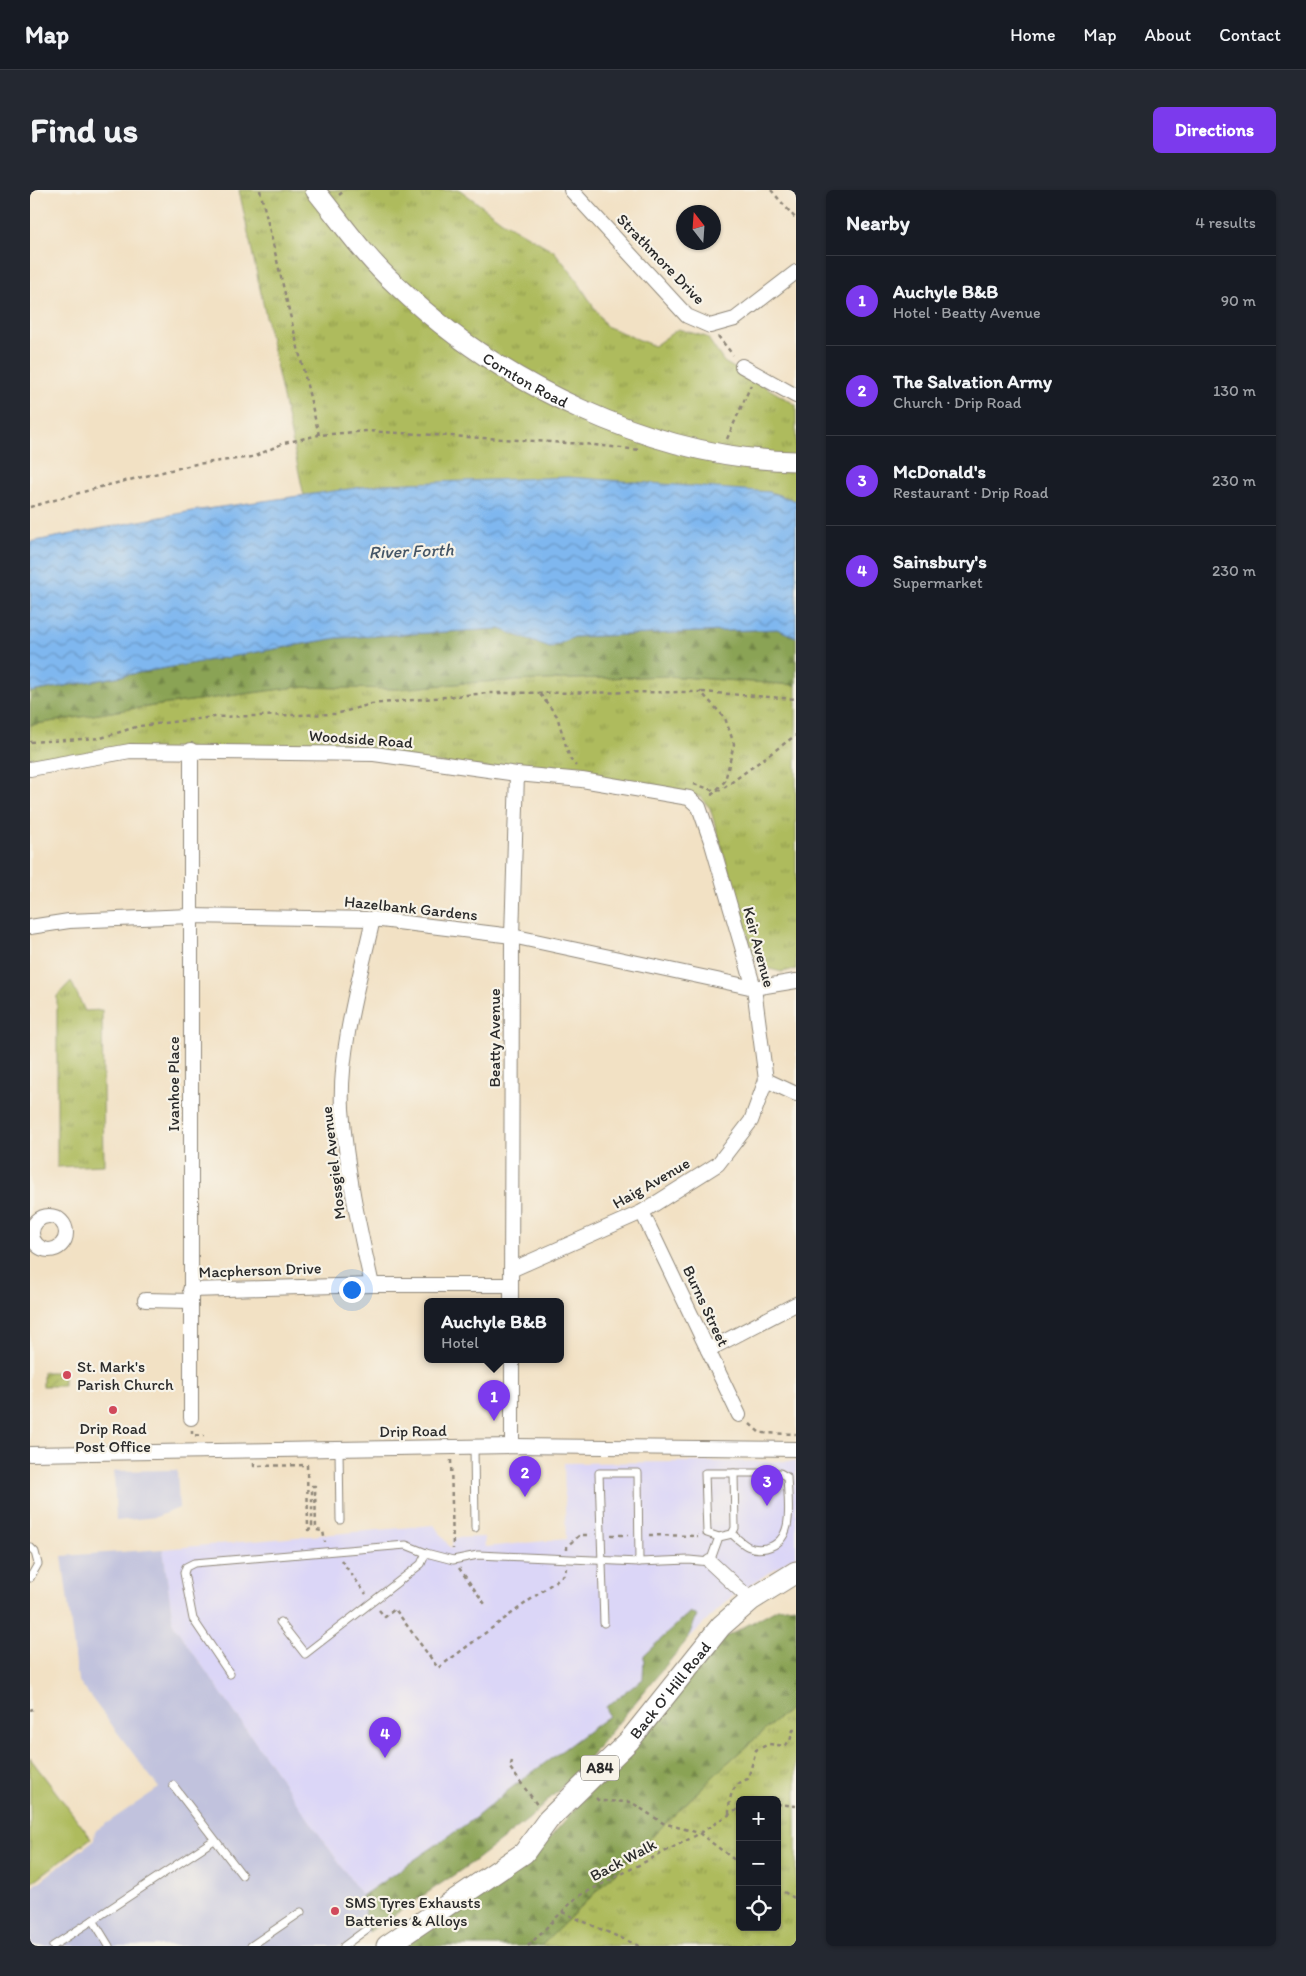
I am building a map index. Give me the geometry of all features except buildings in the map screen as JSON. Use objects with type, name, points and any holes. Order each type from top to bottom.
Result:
[{"type":"main road","name":"Cornton Road","points":[[315,190],[361,249],[396,286],[461,339],[518,378],[617,425],[673,443],[725,453],[796,461]]},
{"type":"main road","name":"Back O' Hill Road","points":[[388,1946],[524,1853],[548,1820],[629,1741],[721,1626],[751,1600],[796,1572]]},
{"type":"street","name":"Strathmore Drive","points":[[571,190],[687,316],[710,326]]},
{"type":"street","points":[[710,326],[735,320],[796,272]]},
{"type":"street","points":[[742,366],[796,396]]},
{"type":"street","name":"Woodside Road","points":[[30,769],[130,751],[191,750],[374,754],[517,774],[582,780],[694,803]]},
{"type":"street","name":"Ivanhoe Place","points":[[190,1418],[191,750]]},
{"type":"street","name":"Beatty Avenue","points":[[511,1298],[512,936],[517,774]]},
{"type":"street","name":"Keir Avenue","points":[[694,803],[754,988],[766,1080]]},
{"type":"street","name":"Hazelbank Gardens","points":[[30,927],[69,921],[190,916],[373,919],[512,936],[754,988]]},
{"type":"street","name":"Mossgiel Avenue","points":[[372,1285],[358,1226],[342,1108],[347,1038],[373,919]]},
{"type":"street","points":[[754,988],[796,982]]},
{"type":"street","points":[[766,1080],[796,1094]]},
{"type":"street","name":"Haig Avenue","points":[[511,1270],[642,1212],[718,1164],[752,1121],[766,1080]]},
{"type":"street","name":"Burns Street","points":[[642,1212],[739,1415]]},
{"type":"street","name":"Macpherson Drive","points":[[145,1300],[190,1295],[372,1285],[511,1285]]},
{"type":"street","points":[[708,1350],[796,1304]]},
{"type":"street","points":[[512,1363],[512,1446]]},
{"type":"street","name":"Drip Road","points":[[30,1454],[512,1446],[796,1449]]},
{"type":"street","points":[[710,1562],[751,1600]]},
{"type":"lane","points":[[474,1447],[475,1528]]},
{"type":"lane","points":[[339,1450],[340,1520]]},
{"type":"lane","points":[[604,1623],[599,1473],[638,1473],[639,1562]]},
{"type":"lane","points":[[705,1473],[780,1474],[787,1477],[789,1529],[785,1538],[774,1546],[756,1550],[746,1547],[732,1534],[719,1537],[707,1533],[705,1473]]},
{"type":"lane","points":[[732,1534],[735,1528],[734,1473]]},
{"type":"lane","points":[[230,1674],[193,1619],[184,1573],[186,1567],[194,1563],[406,1545],[426,1554],[454,1560],[478,1555],[639,1562],[689,1560],[710,1562],[719,1537]]},
{"type":"lane","points":[[30,1547],[35,1552],[38,1564],[30,1578]]},
{"type":"lane","points":[[280,1622],[305,1654],[421,1564],[426,1554]]},
{"type":"lane","points":[[174,1784],[242,1875]]},
{"type":"lane","points":[[53,1946],[214,1840]]},
{"type":"lane","points":[[252,1946],[300,1912]]},
{"type":"lane","points":[[93,1920],[110,1946]]},
{"type":"lane","points":[[344,1946],[367,1929]]},
{"type":"path","points":[[260,190],[319,435]]},
{"type":"path","points":[[771,190],[796,219]]},
{"type":"path","points":[[710,326],[742,366]]},
{"type":"path","points":[[725,453],[728,436],[757,375]]},
{"type":"path","points":[[30,507],[104,486],[196,464],[253,457],[284,443],[319,435],[367,431],[585,444],[641,450]]},
{"type":"path","points":[[701,692],[725,718],[734,744],[725,781],[716,791]]},
{"type":"path","points":[[30,742],[101,738],[139,726],[214,716],[336,714],[371,704],[488,693],[701,692],[796,699]]},
{"type":"path","points":[[540,693],[556,716],[570,759],[578,769]]},
{"type":"path","points":[[694,803],[739,778],[796,735]]},
{"type":"path","points":[[691,783],[716,791]]},
{"type":"path","points":[[739,1415],[760,1432],[796,1434]]},
{"type":"path","points":[[451,1448],[454,1560],[485,1604]]},
{"type":"path","points":[[729,1814],[729,1799],[732,1790],[741,1781],[748,1779],[756,1750],[769,1744],[784,1746],[790,1741],[793,1730],[796,1730]]},
{"type":"path","points":[[512,1761],[510,1768],[548,1820]]},
{"type":"path","points":[[584,1785],[599,1801],[631,1802],[663,1823],[699,1833],[736,1861]]},
{"type":"path","points":[[781,1804],[796,1806]]},
{"type":"path","name":"Back Walk","points":[[528,1946],[577,1898],[699,1833],[736,1810]]},
{"type":"path","points":[[781,1891],[796,1900]]},
{"type":"path","points":[[562,1912],[638,1946]]},
{"type":"shaded area","points":[[796,1461],[796,1555],[730,1598],[687,1640],[579,1770],[530,1818],[395,1892],[362,1896],[173,1624],[163,1549],[434,1525],[451,1549],[453,1538],[484,1537],[485,1547],[566,1539],[564,1463]]},
{"type":"shaded area","points":[[177,1470],[179,1508],[156,1517],[116,1521],[114,1471]]},
{"type":"shaded area","points":[[163,1549],[173,1624],[362,1896],[369,1932],[354,1946],[30,1946],[30,1889],[94,1840],[95,1831],[159,1788],[78,1680],[62,1556]]},
{"type":"green space","points":[[239,190],[460,190],[502,221],[554,251],[574,276],[606,326],[654,346],[678,329],[707,337],[724,362],[796,405],[796,501],[770,492],[384,484],[304,496]]},
{"type":"green space","points":[[501,629],[550,648],[574,637],[777,629],[796,637],[796,685],[667,676],[478,682],[398,689],[297,687],[130,709],[30,725],[30,692],[337,638]]},
{"type":"green space","points":[[667,676],[796,685],[796,969],[782,972],[762,967],[753,953],[710,808],[700,797],[637,784],[282,746],[30,764],[30,725],[130,709],[297,687],[398,689],[478,682]]},
{"type":"green space","points":[[71,981],[85,1011],[102,1010],[104,1165],[57,1167],[57,996]]},
{"type":"green space","points":[[43,1372],[59,1372],[60,1377],[64,1377],[64,1386],[43,1386]]},
{"type":"green space","points":[[796,1606],[796,1703],[726,1764],[541,1946],[403,1946],[534,1856],[724,1638],[778,1608]]},
{"type":"green space","points":[[690,1612],[697,1616],[687,1640],[579,1770],[530,1818],[473,1862],[369,1932],[362,1896],[475,1818],[511,1788],[609,1716],[606,1707],[643,1679],[644,1655]]},
{"type":"green space","points":[[796,1703],[796,1946],[541,1946],[726,1764]]},
{"type":"green space","points":[[30,1758],[91,1838],[30,1884]]},
{"type":"water","name":"River Forth","points":[[568,477],[770,492],[796,501],[796,637],[777,629],[574,637],[550,648],[500,629],[337,638],[30,692],[30,542],[192,511],[384,484]]},
{"type":"place","name":"St. Mark's Parish Church","points":[[67,1375]]},
{"type":"place","name":"Drip Road Post Office","points":[[113,1410]]},
{"type":"place","name":"Auchyle B&B","points":[[494,1421]]},
{"type":"place","name":"The Salvation Army","points":[[525,1497]]},
{"type":"place","name":"McDonald's","points":[[767,1506]]},
{"type":"place","name":"Sainsbury's","points":[[385,1758]]},
{"type":"place","name":"SMS Tyres Exhausts Batteries & Alloys","points":[[335,1911]]}]
